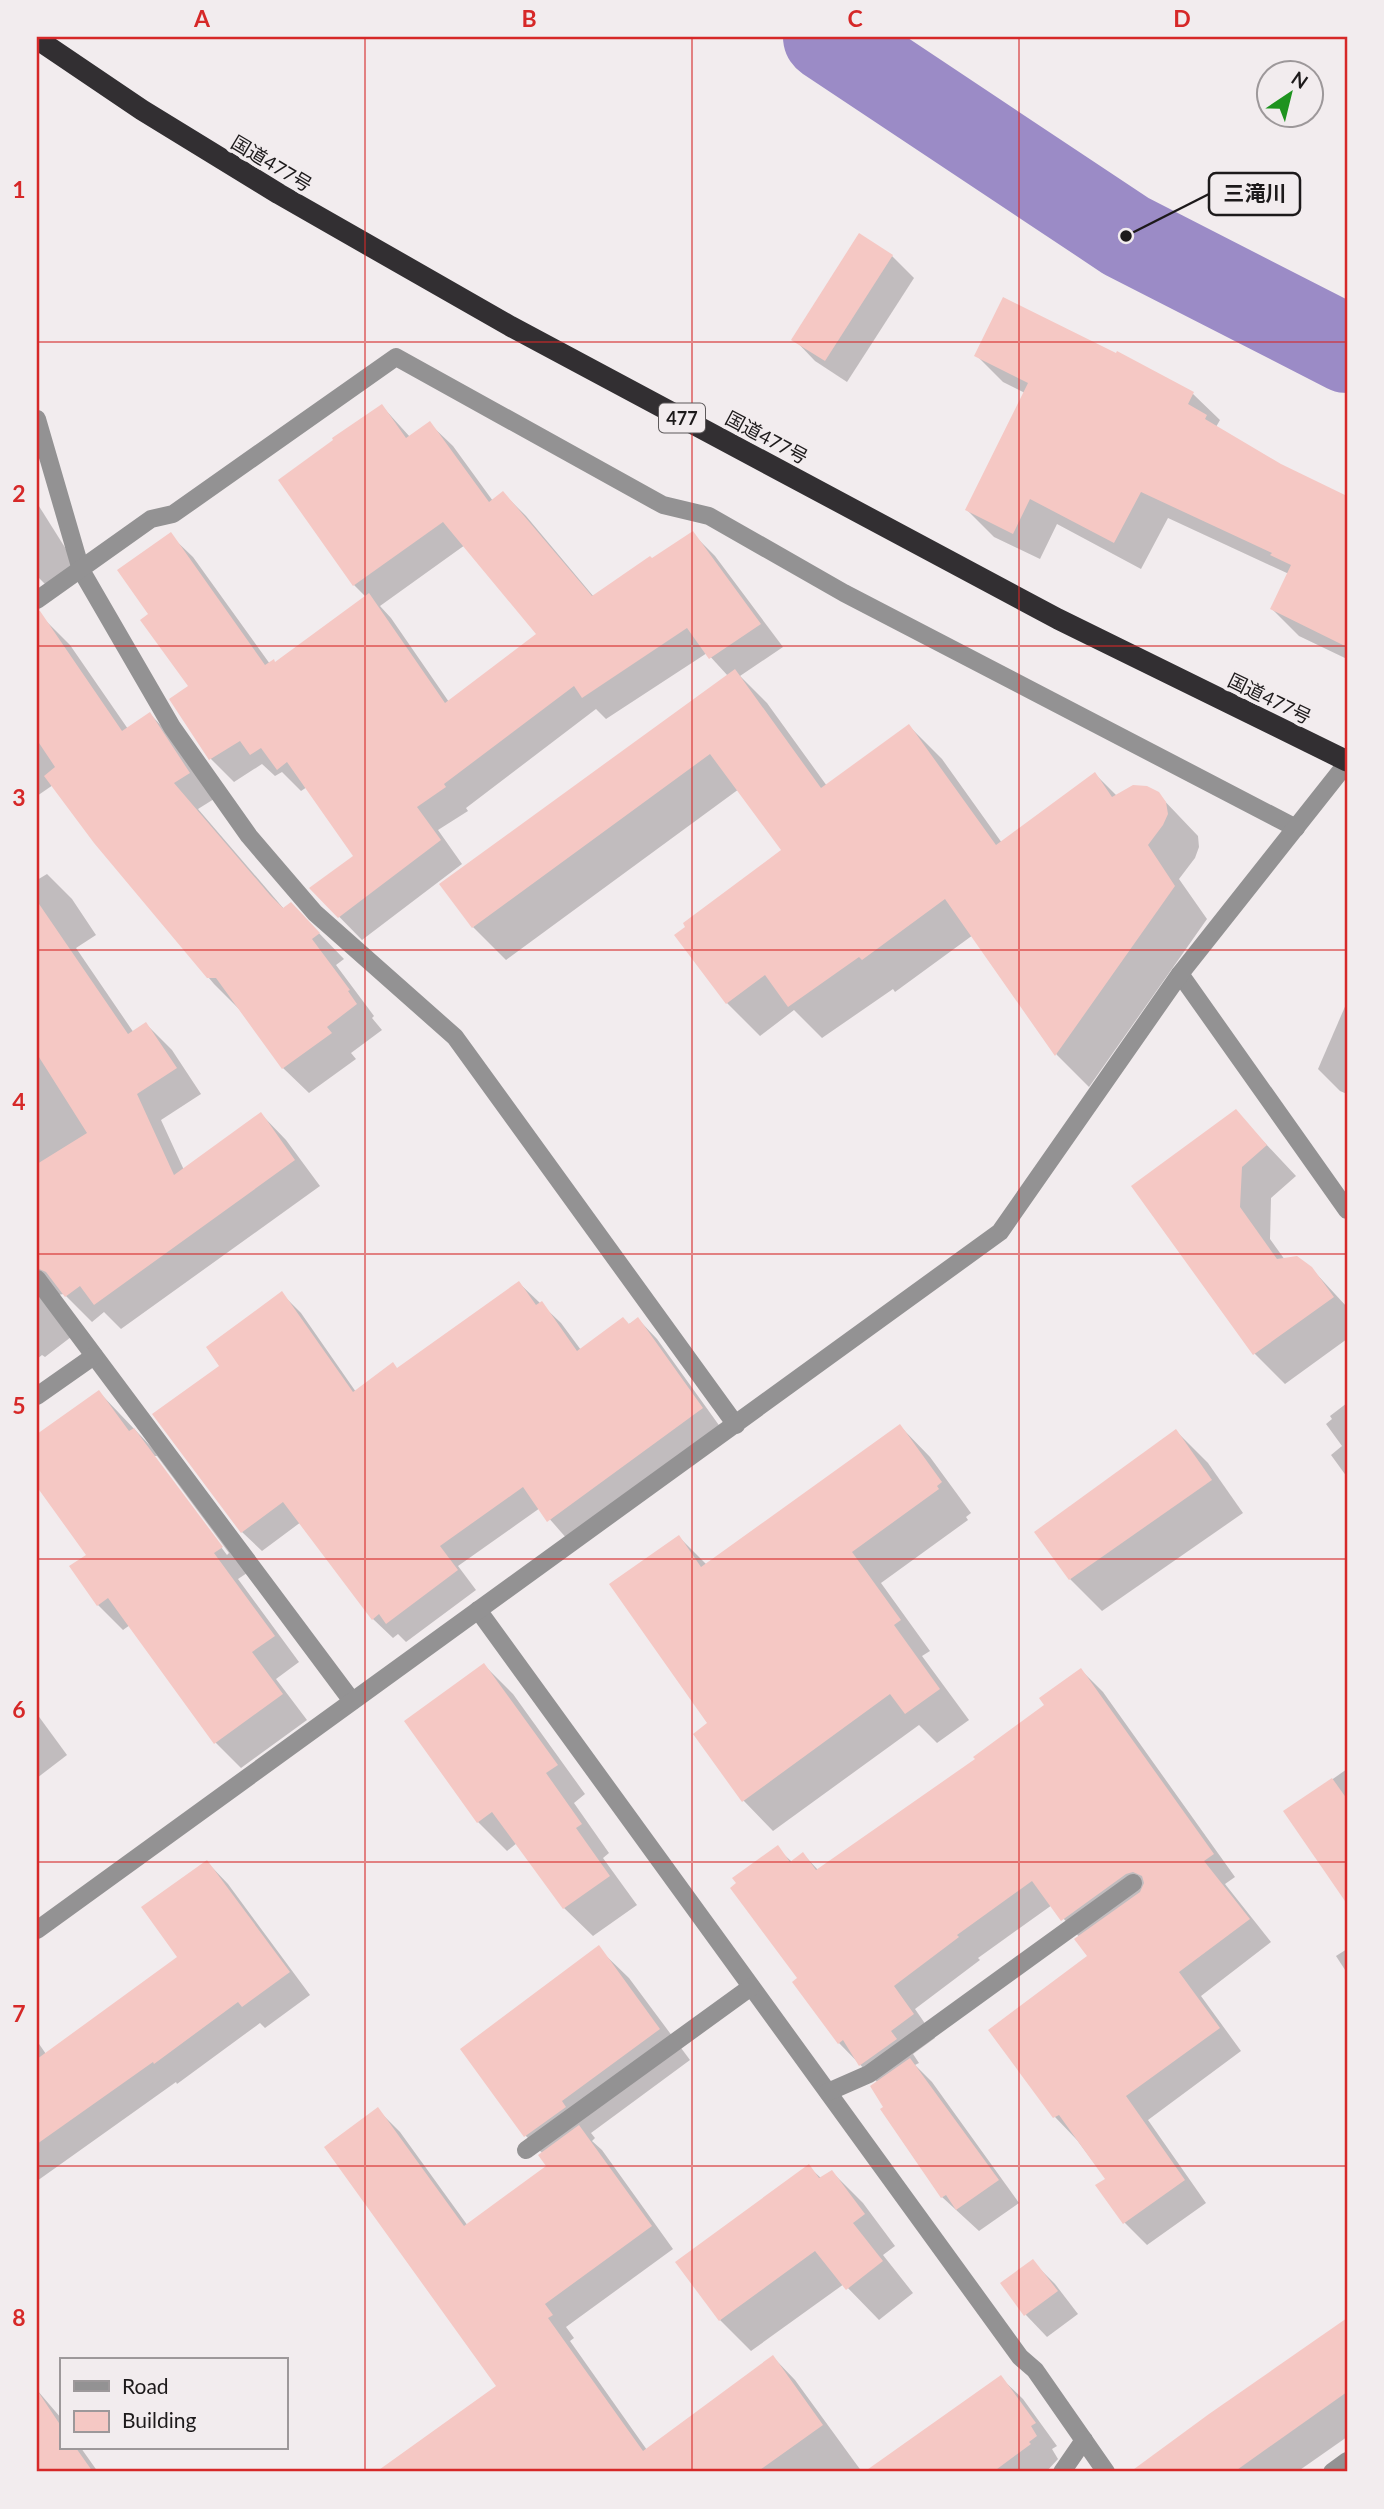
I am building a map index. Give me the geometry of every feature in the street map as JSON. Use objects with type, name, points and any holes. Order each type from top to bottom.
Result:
[{"type":"highway","name":"国道477号","points":[[37,39],[142,110],[279,194],[510,326],[1058,619],[1347,762]]},
{"type":"street","points":[[37,600],[151,519],[173,513],[396,357],[663,505],[709,516],[844,593],[1296,828]]},
{"type":"street","points":[[37,419],[81,570],[172,727],[248,836],[315,913],[455,1037],[736,1425]]},
{"type":"street","points":[[37,1930],[1000,1232],[1180,974],[1347,762]]},
{"type":"street","points":[[1180,974],[1347,1210]]},
{"type":"street","points":[[37,1279],[352,1701]]},
{"type":"street","points":[[37,1396],[94,1356]]},
{"type":"street","points":[[478,1610],[1020,2357],[1035,2370],[1106,2472]]},
{"type":"street","points":[[828,2092],[869,2074],[1133,1883]]},
{"type":"street","points":[[526,2150],[751,1987]]},
{"type":"street","points":[[1062,2472],[1084,2440]]},
{"type":"street","points":[[1332,2472],[1347,2461]]},
{"type":"building","points":[[859,233],[893,255],[825,361],[791,340]]},
{"type":"building","points":[[1003,297],[1116,353],[1117,351],[1194,392],[1188,404],[1207,415],[1205,419],[1281,464],[1347,496],[1347,647],[1270,609],[1291,565],[1270,555],[1272,553],[1141,492],[1114,543],[1030,499],[1013,534],[965,510],[1028,383],[974,356]]},
{"type":"building","points":[[382,404],[406,438],[430,421],[489,502],[503,491],[592,596],[650,556],[652,558],[693,531],[761,624],[709,659],[687,628],[582,698],[574,686],[417,807],[441,840],[338,918],[309,888],[353,856],[287,762],[277,770],[261,748],[250,755],[240,741],[209,760],[169,699],[188,686],[140,620],[148,614],[117,570],[171,532],[265,665],[274,659],[275,662],[369,593],[445,703],[536,634],[443,522],[353,586],[278,480]]},
{"type":"building","points":[[37,611],[40,611],[122,731],[150,712],[190,773],[174,783],[270,895],[283,908],[291,902],[320,933],[312,939],[350,990],[348,991],[357,1004],[327,1027],[332,1033],[282,1069],[216,978],[207,978],[94,843],[44,776],[55,767],[37,740]]},
{"type":"building","points":[[735,669],[821,788],[909,724],[996,845],[1095,772],[1112,797],[1133,785],[1147,786],[1159,792],[1166,802],[1168,814],[1148,845],[1175,886],[1055,1056],[945,899],[862,960],[859,957],[788,1007],[765,975],[726,1004],[674,935],[685,927],[683,923],[781,850],[710,754],[472,928],[439,884]]},
{"type":"building","points":[[37,901],[128,1034],[146,1022],[177,1068],[137,1094],[174,1175],[261,1112],[295,1160],[94,1305],[80,1286],[65,1297],[46,1272],[37,1268],[37,1164],[87,1133],[37,1054]]},
{"type":"building","points":[[1236,1109],[1267,1145],[1242,1167],[1240,1207],[1277,1259],[1297,1256],[1312,1267],[1334,1297],[1253,1355],[1131,1186]]},
{"type":"building","points":[[519,1281],[536,1305],[542,1301],[577,1351],[623,1317],[629,1324],[638,1317],[703,1408],[547,1522],[523,1487],[440,1546],[458,1570],[386,1624],[379,1614],[372,1620],[283,1502],[241,1533],[152,1414],[219,1366],[206,1347],[282,1291],[353,1392],[393,1362],[397,1368]]},
{"type":"building","points":[[99,1390],[129,1431],[134,1428],[223,1547],[214,1553],[275,1636],[252,1652],[283,1694],[214,1744],[108,1598],[97,1606],[69,1566],[86,1555],[37,1487],[37,1434]]},
{"type":"building","points":[[900,1424],[942,1482],[937,1486],[939,1489],[852,1552],[901,1620],[894,1625],[940,1689],[905,1714],[890,1694],[742,1802],[693,1734],[707,1723],[609,1584],[679,1535],[701,1567]]},
{"type":"building","points":[[1176,1429],[1212,1480],[1069,1580],[1034,1532]]},
{"type":"building","points":[[484,1663],[558,1765],[546,1773],[582,1824],[576,1828],[610,1876],[563,1909],[492,1812],[477,1823],[404,1721]]},
{"type":"building","points":[[1081,1668],[1214,1854],[1204,1861],[1250,1919],[1179,1972],[1220,2028],[1126,2096],[1185,2180],[1123,2224],[1095,2185],[1105,2179],[1059,2115],[1053,2118],[988,2030],[1087,1956],[1074,1939],[1140,1892],[1144,1883],[1142,1876],[1133,1872],[1126,1874],[1061,1921],[1032,1881],[957,1935],[959,1937],[894,1986],[914,2014],[891,2031],[897,2039],[859,2066],[843,2040],[838,2044],[792,1982],[797,1978],[730,1888],[736,1883],[732,1878],[778,1845],[790,1862],[803,1852],[816,1870],[975,1759],[973,1757],[1044,1705],[1039,1698]]},
{"type":"building","points":[[1332,1778],[1347,1799],[1347,1904],[1283,1811]]},
{"type":"building","points":[[207,1860],[290,1972],[242,2007],[238,2002],[154,2064],[153,2062],[37,2144],[37,2059],[177,1957],[141,1907]]},
{"type":"building","points":[[599,1945],[660,2029],[562,2101],[566,2107],[524,2137],[460,2049]]},
{"type":"building","points":[[910,2058],[999,2180],[956,2210],[946,2195],[941,2198],[880,2109],[883,2107],[870,2086]]},
{"type":"building","points":[[378,2107],[464,2226],[546,2166],[538,2155],[579,2125],[652,2226],[545,2304],[553,2315],[548,2318],[643,2451],[773,2355],[823,2425],[757,2472],[376,2472],[496,2386],[324,2147]]},
{"type":"building","points":[[809,2164],[819,2178],[832,2170],[865,2214],[853,2223],[883,2261],[846,2290],[815,2251],[719,2321],[675,2262]]},
{"type":"building","points":[[1033,2259],[1058,2291],[1024,2316],[1000,2283]]},
{"type":"building","points":[[1347,2318],[1347,2392],[1234,2472],[1130,2472],[1209,2414]]},
{"type":"building","points":[[1001,2375],[1036,2423],[1031,2426],[1037,2436],[1029,2442],[1031,2444],[993,2472],[864,2472]]},
{"type":"building","points":[[37,2390],[60,2424],[60,2450],[77,2450],[93,2472],[37,2472]]},
{"type":"waterway","points":[[827,37],[1126,236],[1347,349]]},
{"type":"place","name":"三滝川","points":[[1126,236]]}]
